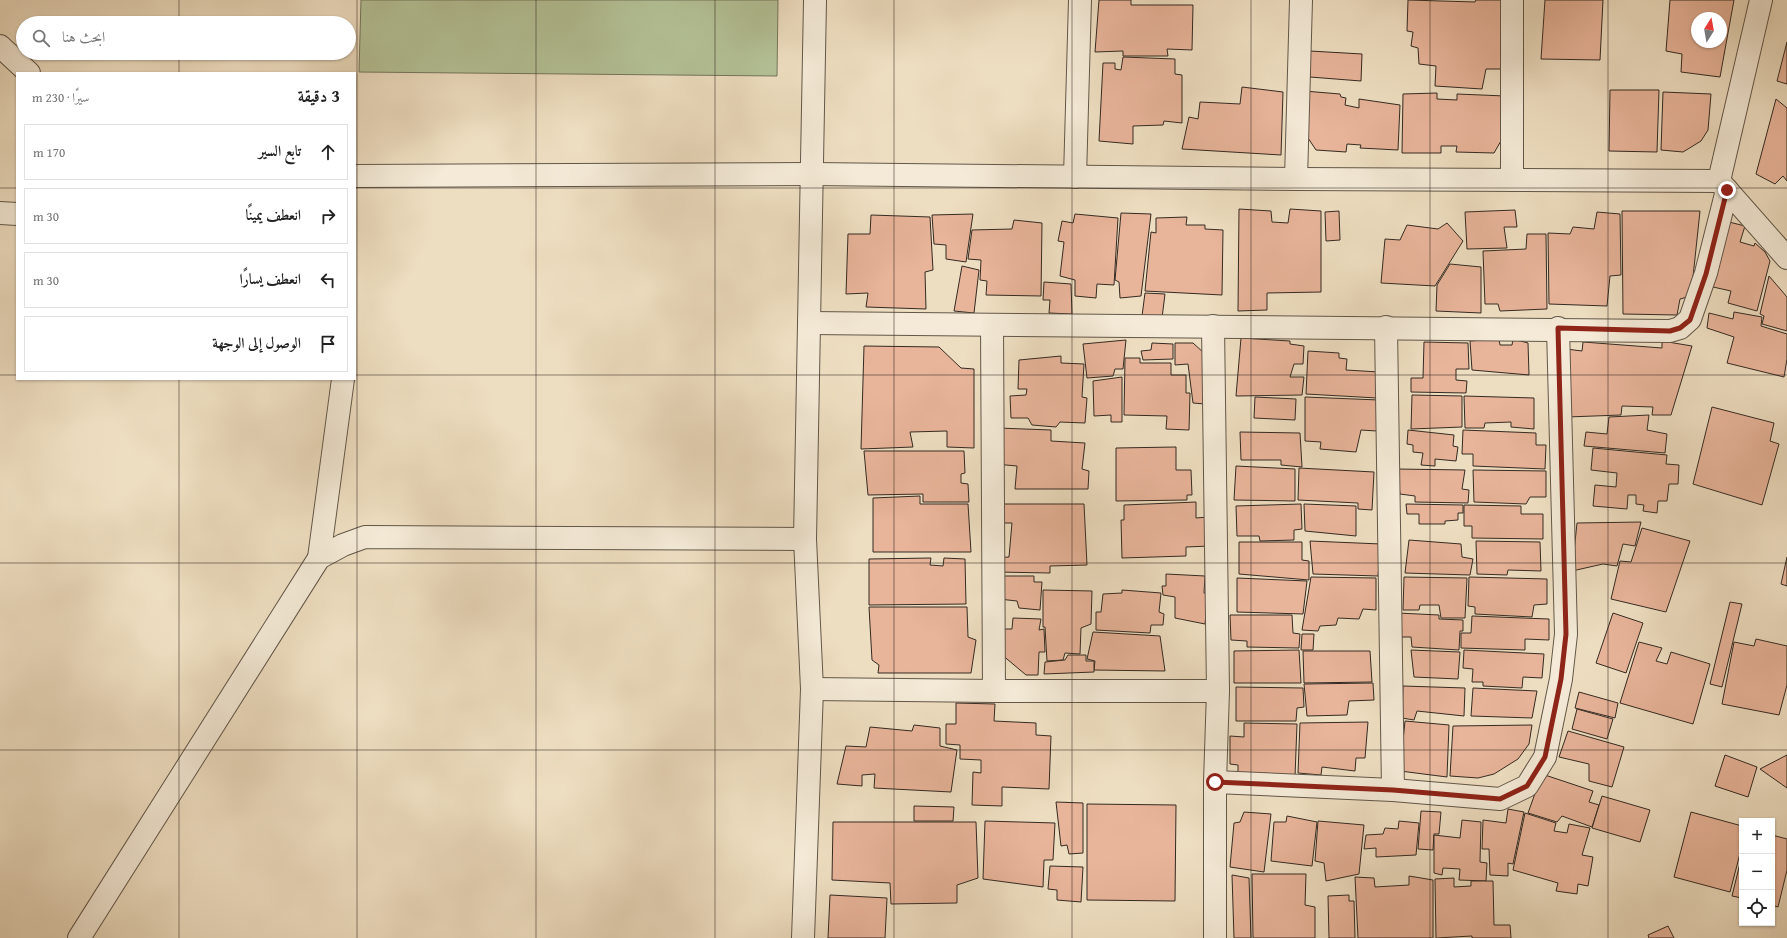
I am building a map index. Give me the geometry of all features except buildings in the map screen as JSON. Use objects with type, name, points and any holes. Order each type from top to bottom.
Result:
[{"type":"street","points":[[803,938],[812,688],[805,539],[815,0]]},
{"type":"street","points":[[1075,178],[1080,0]]},
{"type":"street","points":[[1296,180],[1300,0]]},
{"type":"street","points":[[1512,0],[1512,180]]},
{"type":"street","points":[[809,323],[1558,328],[1670,331],[1680,328],[1690,320],[1706,274],[1761,0]]},
{"type":"street","points":[[0,46],[28,72]]},
{"type":"street","points":[[356,176],[812,174],[1296,180],[1512,180],[1723,186],[1787,258]]},
{"type":"street","points":[[0,213],[16,214]]},
{"type":"street","points":[[992,325],[994,691]]},
{"type":"street","points":[[1213,326],[1218,691],[1215,782],[1215,938]]},
{"type":"street","points":[[1386,327],[1393,790]]},
{"type":"street","points":[[1215,782],[1393,790],[1500,799],[1527,786],[1545,757],[1561,679],[1566,634],[1558,328]]},
{"type":"street","points":[[79,938],[319,558],[343,380]]},
{"type":"street","points":[[319,558],[343,545],[366,537],[805,539]]},
{"type":"street","points":[[812,688],[994,691],[1218,691]]},
{"type":"green space","points":[[361,0],[778,0],[777,76],[359,72]]},
{"type":"route","points":[[1215,782],[1393,790],[1500,799],[1527,786],[1545,757],[1561,679],[1566,634],[1558,328],[1670,331],[1680,328],[1690,320],[1706,274],[1727,190]]}]
